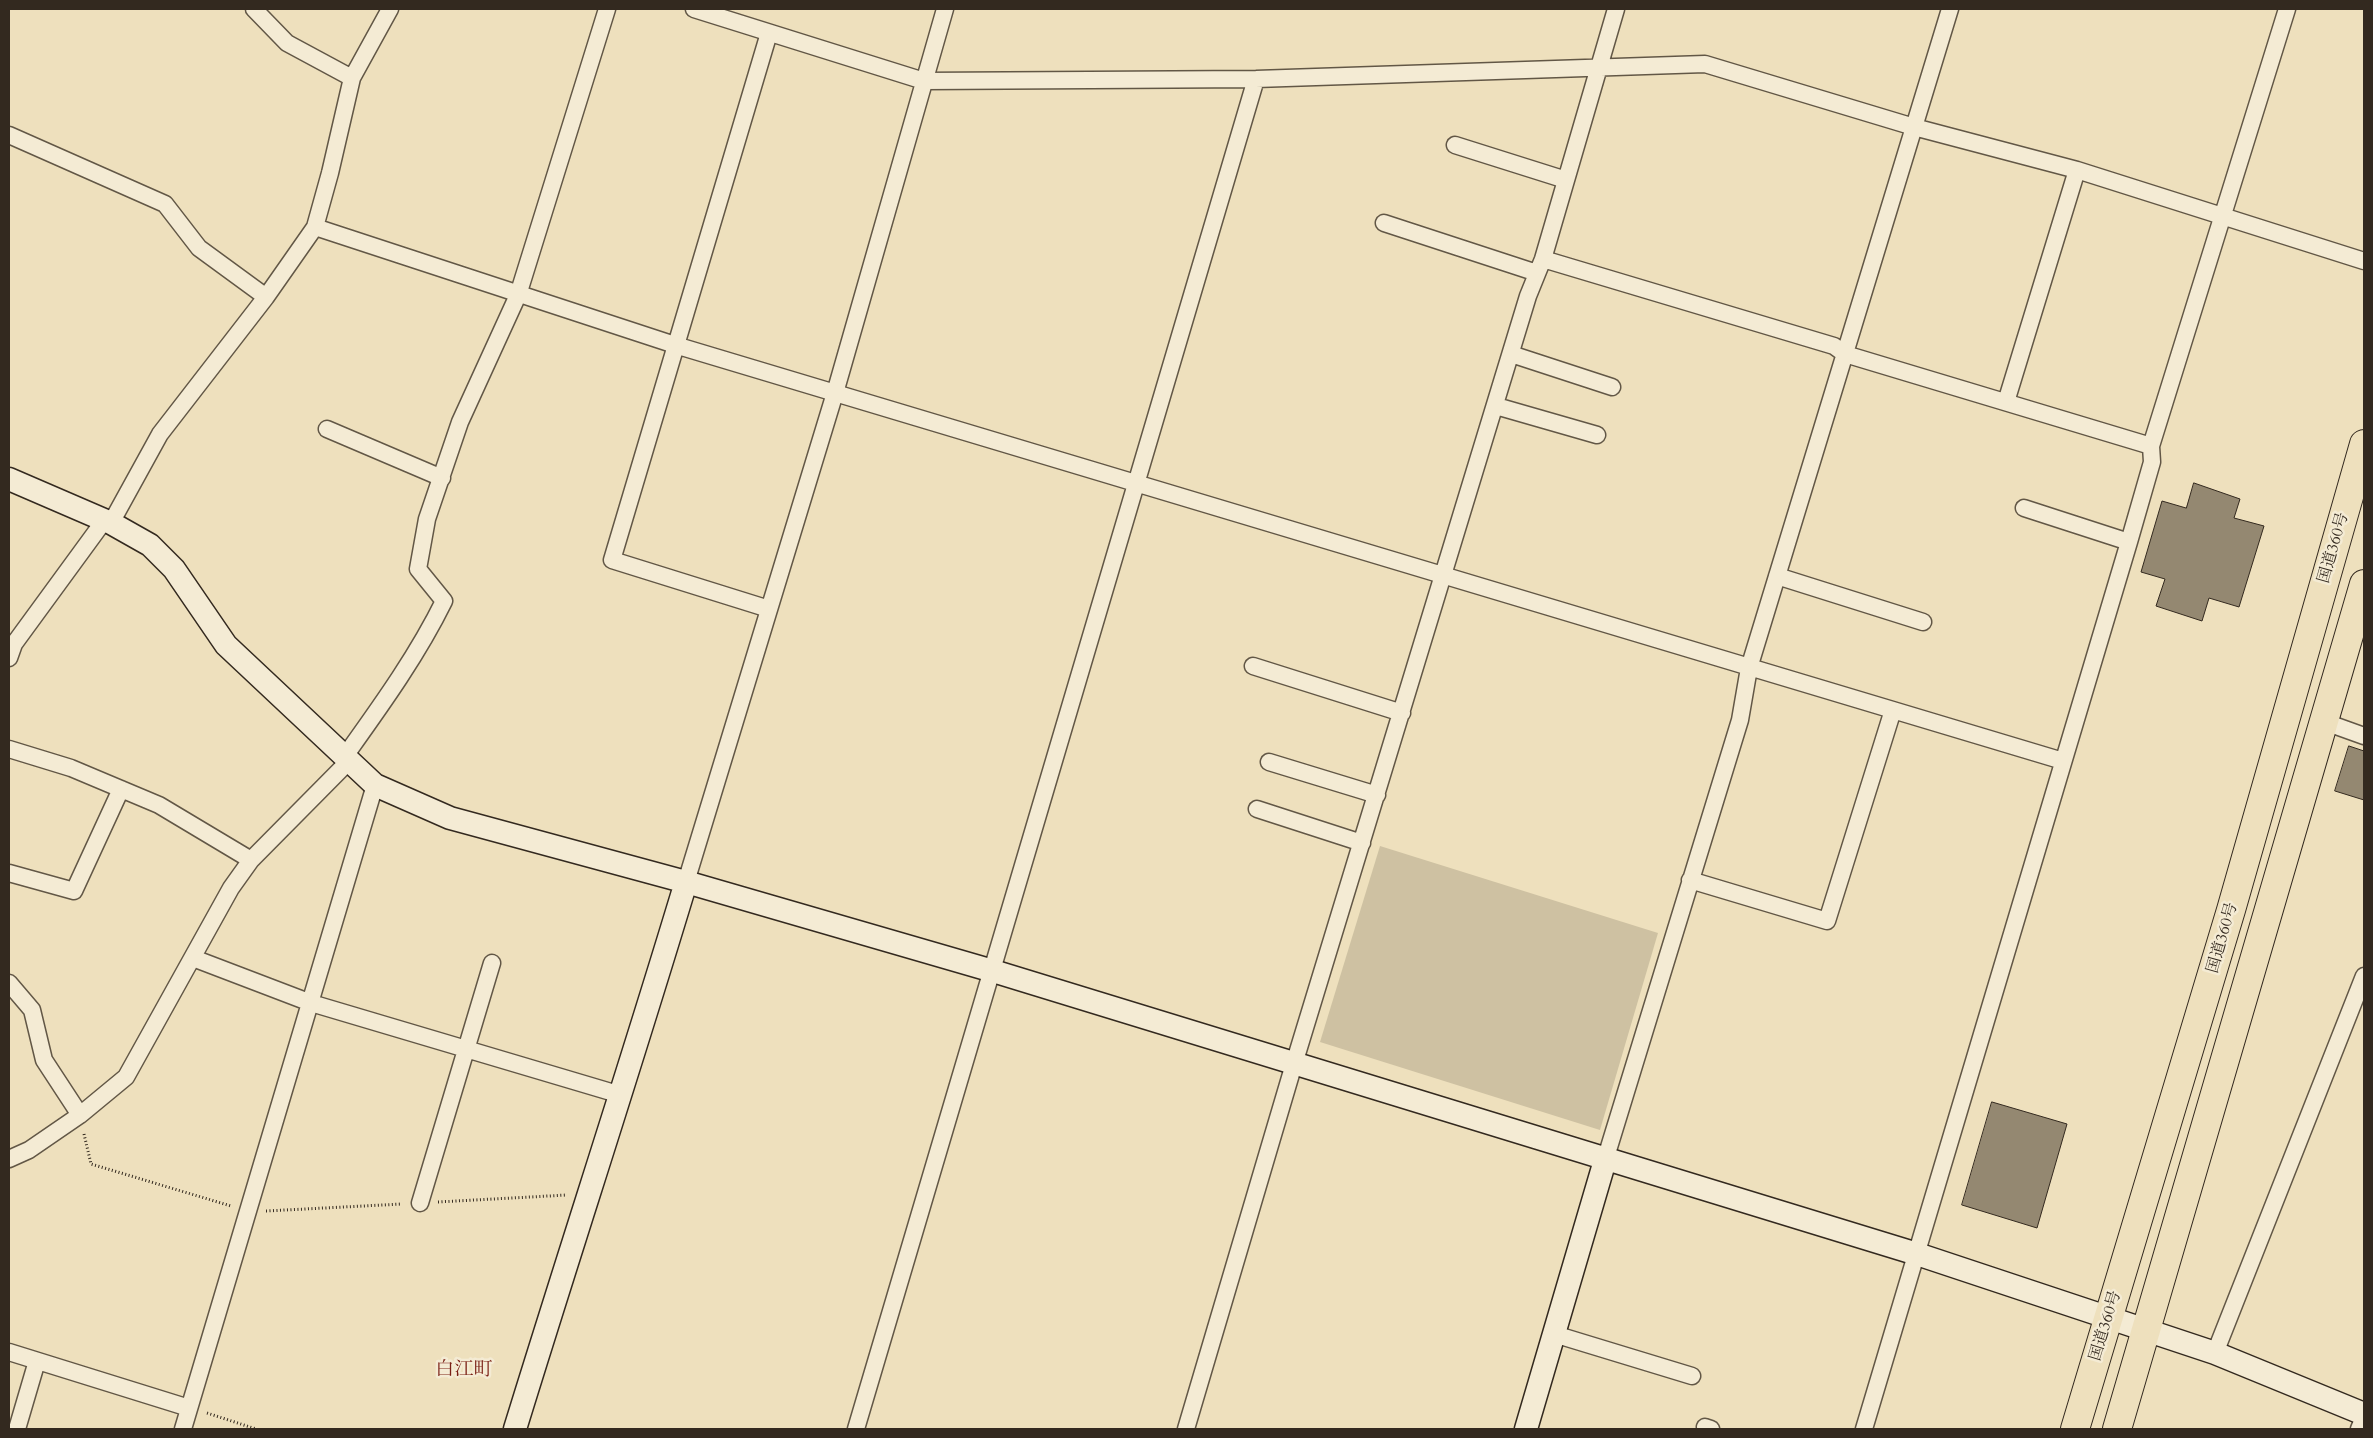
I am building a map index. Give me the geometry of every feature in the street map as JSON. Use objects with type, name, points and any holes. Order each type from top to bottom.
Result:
[{"type":"highway","name":"国道360号","points":[[2076,1429],[2231,910],[2364,444]]},
{"type":"highway","points":[[2117,1429],[2364,584]]},
{"type":"street","points":[[254,9],[287,43],[352,78]]},
{"type":"street","points":[[9,658],[14,644],[101,525],[111,523],[160,434],[266,296],[315,227],[330,173],[352,78],[390,9]]},
{"type":"street","points":[[9,1159],[30,1150],[80,1115],[126,1077],[231,888],[251,860],[347,759],[433,622],[444,601],[418,569],[427,519],[460,422],[518,295],[607,9]]},
{"type":"street","points":[[694,9],[924,82],[1256,79],[1705,64],[1914,127],[2077,170],[2364,260]]},
{"type":"street","points":[[515,1429],[587,1194],[621,1095],[835,393],[945,9]]},
{"type":"street","points":[[1186,1429],[1294,1064],[1511,354],[1540,266],[1616,9]]},
{"type":"street","points":[[1526,1429],[1606,1157],[1740,720],[1749,668],[1950,9]]},
{"type":"street","points":[[1864,1429],[2129,542],[2152,462],[2151,446],[2287,9]]},
{"type":"street","points":[[769,32],[612,560],[769,610]]},
{"type":"street","points":[[856,1429],[1138,483],[1256,79]]},
{"type":"street","points":[[9,135],[165,204],[174,212],[200,248],[266,296]]},
{"type":"street","points":[[1455,145],[1566,180]]},
{"type":"street","points":[[2006,402],[2077,170]]},
{"type":"street","points":[[1384,223],[1834,346],[1845,354],[2151,446]]},
{"type":"street","points":[[315,227],[675,345],[1749,668],[2063,760]]},
{"type":"street","points":[[1511,354],[1612,387]]},
{"type":"street","points":[[1496,406],[1597,435]]},
{"type":"street","points":[[327,429],[442,478]]},
{"type":"street","points":[[9,480],[111,523],[150,546],[174,569],[226,645],[375,785],[450,818],[686,882],[993,972],[1606,1157],[1917,1254],[2214,1353],[2364,1416],[2359,1429]]},
{"type":"street","points":[[2024,508],[2129,542]]},
{"type":"street","points":[[1777,576],[1923,622]]},
{"type":"street","points":[[1253,666],[1402,712]]},
{"type":"street","points":[[1690,880],[1827,921],[1893,710]]},
{"type":"street","points":[[2325,722],[2364,736]]},
{"type":"street","points":[[9,749],[71,768],[159,805],[251,860]]},
{"type":"street","points":[[1269,762],[1377,795]]},
{"type":"street","points":[[183,1429],[375,785]]},
{"type":"street","points":[[9,873],[74,891],[121,789]]},
{"type":"street","points":[[1256,809],[1362,843]]},
{"type":"street","points":[[193,958],[311,1003],[621,1095]]},
{"type":"street","points":[[420,1203],[492,963]]},
{"type":"street","points":[[9,983],[32,1010],[44,1060],[80,1115]]},
{"type":"street","points":[[2214,1353],[2362,986]]},
{"type":"street","points":[[1554,1334],[1692,1376]]},
{"type":"street","points":[[9,1352],[189,1408]]},
{"type":"street","points":[[17,1429],[37,1361]]},
{"type":"path","points":[[80,1115],[91,1164],[249,1212]]},
{"type":"path","points":[[189,1408],[256,1429]]},
{"type":"shaded area","points":[[1380,846],[1658,933],[1600,1130],[1320,1042]]},
{"type":"building","points":[[2194,483],[2240,499],[2234,518],[2264,526],[2239,607],[2209,598],[2202,621],[2156,606],[2165,579],[2141,572],[2162,501],[2186,508]]},
{"type":"building","points":[[2349,746],[2364,751],[2364,800],[2335,791]]},
{"type":"building","points":[[1992,1102],[2067,1124],[2037,1228],[1962,1205]]},
{"type":"district","name":"白江町","points":[[464,1371]]}]
